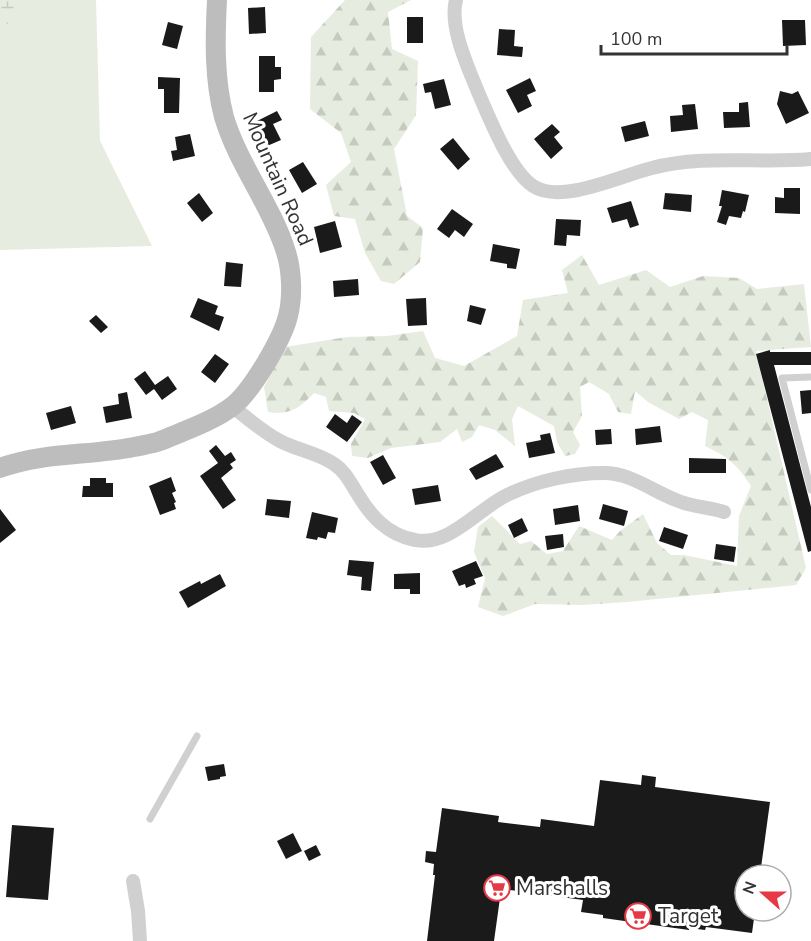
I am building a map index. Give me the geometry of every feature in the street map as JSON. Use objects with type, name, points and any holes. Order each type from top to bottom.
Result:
[{"type":"street","name":"Mountain Road","points":[[0,468],[37,457],[114,451],[158,442],[203,422],[232,406],[246,394],[259,374],[288,317],[290,268],[285,249],[277,228],[236,151],[218,90],[215,38],[217,0]]},
{"type":"street","points":[[456,0],[455,20],[461,51],[484,106],[518,173],[533,186],[558,192],[590,186],[675,162],[811,159]]},
{"type":"street","points":[[232,406],[281,442],[334,464],[348,477],[369,513],[405,538],[416,541],[445,535],[496,501],[520,489],[571,476],[604,473],[627,477],[676,501],[724,512]]},
{"type":"street","points":[[133,881],[140,941]]},
{"type":"lane","points":[[811,377],[782,378],[811,490]]},
{"type":"lane","points":[[150,819],[197,736]]},
{"type":"green space","points":[[0,0],[96,0],[100,141],[152,246],[0,250]]},
{"type":"green space","points":[[0,0],[19,0],[18,10],[14,17],[0,28]]},
{"type":"green space","points":[[345,0],[411,0],[388,12],[392,49],[418,61],[416,115],[394,149],[407,216],[423,228],[420,262],[394,284],[381,281],[365,253],[355,219],[334,216],[326,185],[351,162],[341,133],[310,109],[311,37]]},
{"type":"green space","points":[[582,255],[599,285],[646,270],[670,287],[703,276],[739,278],[757,289],[804,284],[811,347],[756,351],[806,568],[796,585],[627,602],[582,605],[535,604],[503,616],[478,607],[485,578],[474,552],[478,527],[492,516],[520,544],[531,541],[547,554],[563,551],[579,526],[612,540],[643,514],[657,543],[671,555],[684,555],[737,566],[739,516],[751,486],[731,462],[705,446],[708,420],[692,412],[679,419],[648,402],[635,391],[631,414],[618,412],[609,394],[589,382],[580,387],[582,416],[573,432],[580,445],[575,454],[565,456],[557,442],[554,426],[518,406],[512,419],[515,446],[495,430],[479,425],[472,437],[462,442],[457,429],[440,442],[391,448],[368,458],[352,456],[351,444],[365,419],[354,413],[329,411],[326,397],[314,393],[294,409],[282,413],[268,412],[264,387],[285,347],[347,337],[387,336],[423,331],[435,358],[464,366],[517,336],[523,300],[568,293],[562,270]]},
{"type":"building","points":[[265,7],[266,33],[249,34],[248,8]]},
{"type":"building","points":[[407,17],[423,17],[423,43],[407,43]]},
{"type":"building","points":[[782,20],[805,20],[806,45],[783,46]]},
{"type":"building","points":[[168,22],[183,26],[177,49],[162,45]]},
{"type":"building","points":[[499,29],[515,30],[514,46],[523,47],[522,57],[497,55]]},
{"type":"building","points":[[259,56],[275,56],[275,67],[281,67],[281,79],[274,80],[274,92],[259,92]]},
{"type":"building","points":[[158,77],[180,78],[179,113],[164,113],[164,89],[158,89]]},
{"type":"building","points":[[530,78],[536,91],[527,95],[532,106],[518,113],[506,90]]},
{"type":"building","points":[[444,79],[451,105],[435,109],[431,92],[425,93],[423,84]]},
{"type":"building","points":[[780,91],[792,94],[798,91],[809,113],[786,124],[777,104]]},
{"type":"building","points":[[748,102],[750,127],[724,128],[723,112],[739,112],[739,103]]},
{"type":"building","points":[[695,104],[698,129],[671,132],[670,116],[683,115],[682,105]]},
{"type":"building","points":[[277,111],[282,120],[273,124],[281,140],[267,146],[255,122]]},
{"type":"building","points":[[645,121],[649,136],[625,142],[621,127]]},
{"type":"building","points":[[552,124],[560,132],[554,137],[563,148],[551,159],[534,139]]},
{"type":"building","points":[[190,134],[195,156],[173,161],[171,151],[177,150],[175,137]]},
{"type":"building","points":[[453,138],[470,159],[458,170],[440,149]]},
{"type":"building","points":[[303,162],[317,184],[302,193],[289,170]]},
{"type":"building","points":[[784,188],[800,188],[800,214],[775,213],[775,197],[784,198]]},
{"type":"building","points":[[722,190],[749,195],[745,212],[743,211],[741,218],[729,216],[726,225],[717,222],[722,206],[719,206]]},
{"type":"building","points":[[199,193],[213,213],[202,222],[187,203]]},
{"type":"building","points":[[665,193],[692,195],[691,212],[663,209]]},
{"type":"building","points":[[631,201],[639,225],[630,228],[627,219],[612,223],[607,208]]},
{"type":"building","points":[[452,209],[473,224],[464,237],[455,230],[449,238],[437,229]]},
{"type":"building","points":[[556,219],[581,220],[580,236],[567,235],[566,246],[554,245]]},
{"type":"building","points":[[335,221],[342,247],[320,253],[314,227]]},
{"type":"building","points":[[493,244],[520,249],[516,269],[507,268],[507,264],[490,261]]},
{"type":"building","points":[[226,262],[243,264],[241,287],[224,286]]},
{"type":"building","points":[[358,279],[359,295],[334,297],[333,281]]},
{"type":"building","points":[[198,298],[218,306],[215,314],[224,317],[219,331],[190,317]]},
{"type":"building","points":[[426,298],[427,325],[408,326],[406,299]]},
{"type":"building","points":[[470,305],[486,309],[481,325],[467,321]]},
{"type":"building","points":[[96,315],[108,327],[101,333],[89,321]]},
{"type":"building","points":[[770,350],[770,352],[811,352],[811,365],[774,365],[811,507],[811,551],[808,552],[756,354]]},
{"type":"building","points":[[215,354],[229,364],[215,383],[201,372]]},
{"type":"building","points":[[145,371],[155,385],[168,376],[177,389],[162,400],[154,389],[146,395],[134,379]]},
{"type":"building","points":[[811,390],[811,413],[802,414],[800,391]]},
{"type":"building","points":[[127,392],[132,418],[106,423],[103,407],[119,404],[118,394]]},
{"type":"building","points":[[71,406],[76,423],[51,430],[46,413]]},
{"type":"building","points":[[335,414],[347,423],[352,415],[362,422],[347,442],[326,427]]},
{"type":"building","points":[[660,426],[662,442],[636,445],[635,429]]},
{"type":"building","points":[[611,429],[612,444],[596,445],[595,430]]},
{"type":"building","points":[[550,433],[555,453],[529,458],[526,443],[541,440],[540,435]]},
{"type":"building","points":[[216,445],[225,456],[231,452],[236,460],[230,464],[233,468],[221,478],[236,500],[223,509],[200,476],[218,463],[209,451]]},
{"type":"building","points":[[496,454],[504,467],[476,480],[469,469]]},
{"type":"building","points":[[383,455],[396,478],[383,485],[370,462]]},
{"type":"building","points":[[689,458],[726,459],[726,473],[689,473]]},
{"type":"building","points":[[171,477],[176,491],[172,493],[176,509],[160,515],[149,486]]},
{"type":"building","points":[[90,478],[106,478],[106,483],[113,483],[113,497],[82,497],[83,486],[90,486]]},
{"type":"building","points":[[438,485],[441,501],[415,505],[412,489]]},
{"type":"building","points":[[267,499],[291,501],[289,518],[265,515]]},
{"type":"building","points":[[603,504],[628,511],[624,526],[599,519]]},
{"type":"building","points":[[578,505],[580,521],[555,525],[553,509]]},
{"type":"building","points":[[0,509],[16,530],[0,543]]},
{"type":"building","points":[[312,512],[338,518],[335,533],[328,532],[326,539],[306,538]]},
{"type":"building","points":[[522,518],[528,531],[514,538],[508,525]]},
{"type":"building","points":[[664,527],[688,535],[683,549],[659,541]]},
{"type":"building","points":[[563,534],[564,547],[547,550],[545,536]]},
{"type":"building","points":[[716,544],[736,547],[734,562],[714,559]]},
{"type":"building","points":[[349,560],[374,562],[371,591],[361,590],[362,577],[347,575]]},
{"type":"building","points":[[476,561],[483,576],[474,579],[476,584],[466,588],[465,584],[459,586],[452,571]]},
{"type":"building","points":[[420,573],[420,594],[410,594],[410,589],[394,589],[394,574]]},
{"type":"building","points":[[220,574],[226,586],[188,608],[179,592]]},
{"type":"building","points":[[224,764],[226,776],[208,781],[205,767]]},
{"type":"building","points":[[642,775],[656,777],[655,787],[770,802],[762,863],[733,863],[733,923],[753,923],[752,933],[706,927],[705,930],[689,928],[689,930],[603,918],[603,915],[581,912],[583,900],[510,890],[500,898],[494,941],[427,941],[435,875],[433,875],[434,864],[425,862],[426,851],[436,852],[442,808],[499,816],[498,822],[540,827],[541,819],[594,826],[600,780],[641,785]]},
{"type":"building","points":[[12,825],[54,828],[48,900],[6,897]]},
{"type":"building","points":[[293,833],[302,851],[286,859],[277,841]]},
{"type":"building","points":[[316,845],[321,855],[309,861],[304,851]]},
{"type":"place","name":"Marshalls","points":[[497,888]]},
{"type":"place","name":"Target","points":[[638,916]]}]
